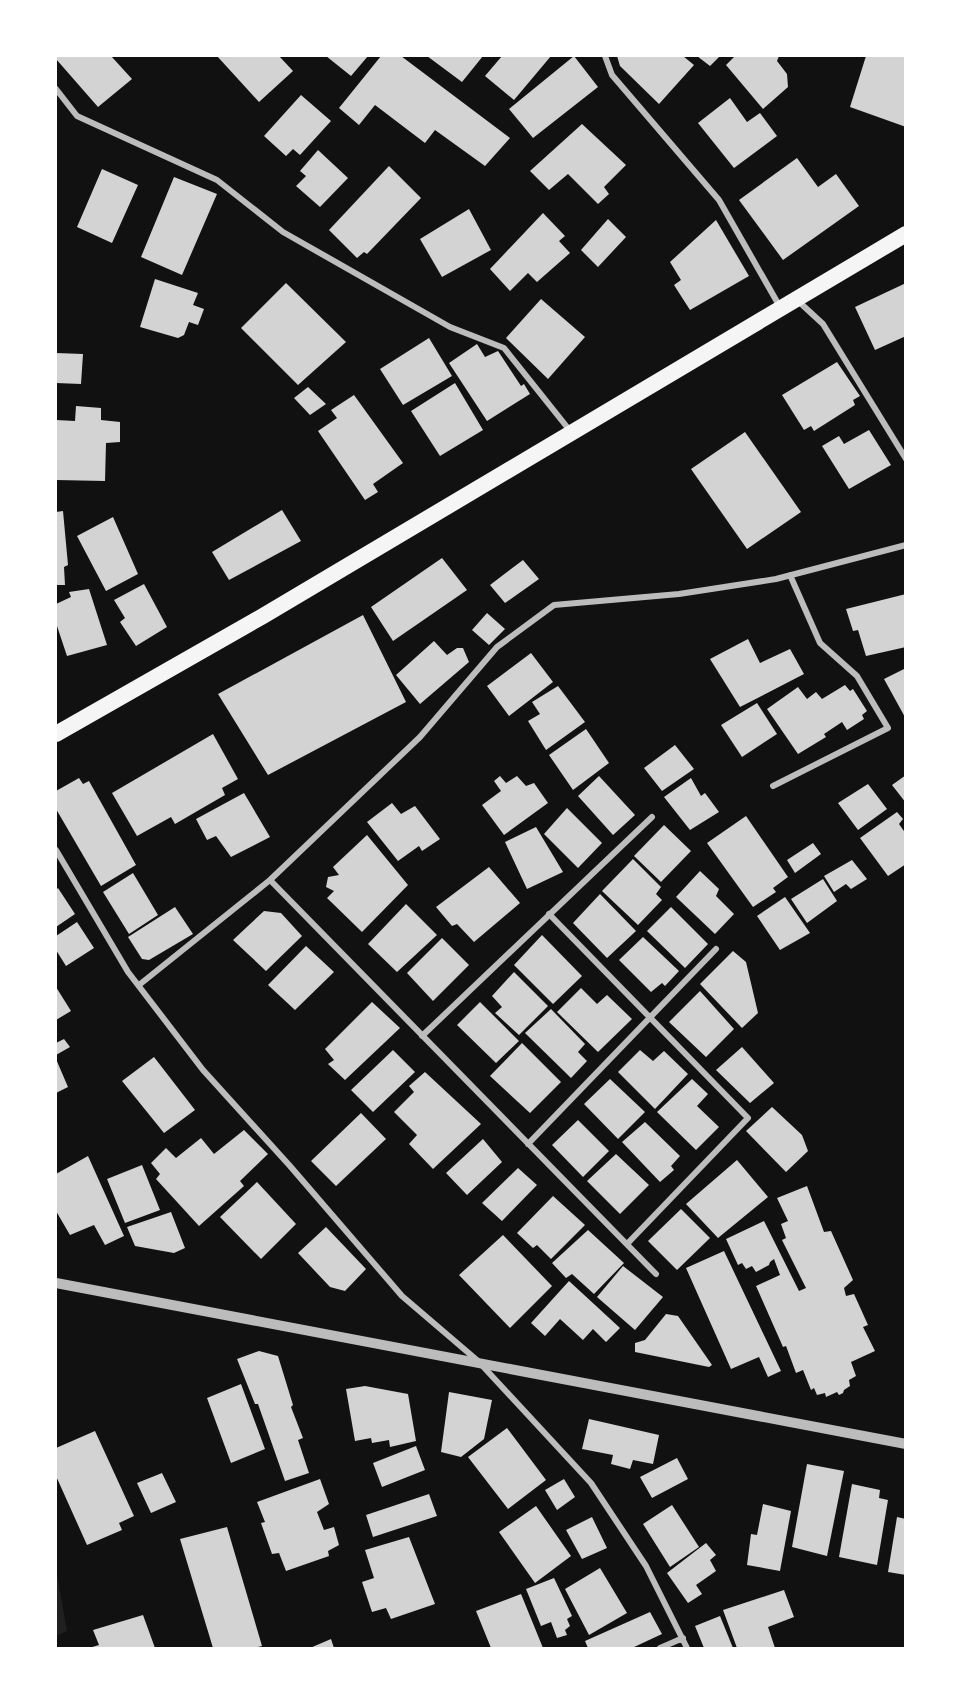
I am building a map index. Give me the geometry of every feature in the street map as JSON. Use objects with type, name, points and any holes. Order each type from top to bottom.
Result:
[{"type":"highway","points":[[56,734],[263,615],[906,234]]},
{"type":"street","points":[[605,56],[612,75],[719,200],[780,308]]},
{"type":"street","points":[[56,89],[76,116],[217,180],[283,232],[450,327],[504,348],[571,432]]},
{"type":"street","points":[[795,298],[824,324],[906,459]]},
{"type":"street","points":[[138,985],[270,880],[420,737],[497,647],[554,605],[679,594],[790,575],[906,544]]},
{"type":"street","points":[[773,786],[888,728],[857,676],[820,643],[790,575]]},
{"type":"street","points":[[422,1036],[652,817]]},
{"type":"street","points":[[56,850],[128,972],[203,1070],[290,1166],[402,1296],[478,1361],[591,1484],[646,1566],[687,1648]]},
{"type":"street","points":[[270,880],[656,1274]]},
{"type":"street","points":[[549,914],[748,1118],[627,1244]]},
{"type":"street","points":[[528,1144],[716,949]]},
{"type":"street","points":[[56,1283],[338,1337],[478,1361],[906,1444]]},
{"type":"street","points":[[660,1648],[683,1638]]},
{"type":"shaded area","points":[[56,1569],[67,1631],[56,1636]]},
{"type":"building","points":[[56,56],[111,56],[132,79],[98,107],[56,59]]},
{"type":"building","points":[[217,56],[279,56],[293,71],[259,102]]},
{"type":"building","points":[[326,56],[368,56],[351,76]]},
{"type":"building","points":[[381,56],[401,56],[510,138],[485,166],[435,130],[425,143],[375,105],[359,125],[339,108]]},
{"type":"building","points":[[427,56],[483,56],[462,82]]},
{"type":"building","points":[[502,56],[551,56],[514,100],[485,76]]},
{"type":"building","points":[[574,56],[598,87],[533,138],[509,109]]},
{"type":"building","points":[[617,56],[683,56],[694,65],[659,104],[620,66]]},
{"type":"building","points":[[697,56],[720,56],[710,66]]},
{"type":"building","points":[[735,56],[779,56],[777,61],[787,74],[788,87],[763,109],[726,65]]},
{"type":"building","points":[[866,56],[906,56],[906,127],[850,107]]},
{"type":"building","points":[[301,95],[331,121],[300,155],[293,149],[286,156],[264,136]]},
{"type":"building","points":[[730,98],[747,122],[760,113],[777,136],[734,168],[698,123]]},
{"type":"building","points":[[582,124],[626,165],[604,187],[609,194],[598,204],[568,174],[549,190],[530,171]]},
{"type":"building","points":[[318,150],[348,178],[320,207],[296,186],[306,176],[300,171]]},
{"type":"building","points":[[797,158],[818,187],[836,174],[859,206],[783,260],[739,200]]},
{"type":"building","points":[[389,166],[421,198],[367,254],[364,252],[357,258],[329,230]]},
{"type":"building","points":[[102,169],[138,185],[112,243],[77,227]]},
{"type":"building","points":[[174,177],[217,194],[182,275],[141,257]]},
{"type":"building","points":[[469,209],[491,250],[442,277],[420,239]]},
{"type":"building","points":[[543,213],[565,236],[559,241],[570,253],[537,282],[528,273],[510,291],[490,269]]},
{"type":"building","points":[[608,219],[626,237],[598,267],[581,250]]},
{"type":"building","points":[[716,220],[749,276],[690,310],[674,285],[681,280],[670,262]]},
{"type":"building","points":[[155,279],[198,293],[193,305],[204,309],[198,325],[189,322],[184,335],[178,338],[140,327]]},
{"type":"building","points":[[286,283],[346,342],[298,385],[241,328]]},
{"type":"building","points":[[906,283],[906,336],[875,350],[855,307]]},
{"type":"building","points":[[541,299],[585,337],[548,379],[506,338]]},
{"type":"building","points":[[429,338],[452,376],[403,405],[380,369]]},
{"type":"building","points":[[477,344],[485,357],[498,351],[521,386],[524,384],[530,394],[487,421],[449,363]]},
{"type":"building","points":[[56,353],[83,354],[81,384],[56,383]]},
{"type":"building","points":[[837,362],[860,396],[853,400],[855,405],[814,431],[811,426],[804,430],[782,395]]},
{"type":"building","points":[[455,383],[483,430],[440,456],[411,411]]},
{"type":"building","points":[[308,387],[326,404],[310,415],[294,398]]},
{"type":"building","points":[[354,395],[403,463],[373,484],[378,492],[365,500],[318,431],[337,418],[331,410]]},
{"type":"building","points":[[76,406],[101,408],[101,420],[120,422],[120,442],[106,443],[105,481],[56,480],[56,420],[75,421]]},
{"type":"building","points":[[869,430],[891,465],[849,489],[822,446],[839,436],[844,444]]},
{"type":"building","points":[[745,432],[801,512],[747,549],[691,469]]},
{"type":"building","points":[[282,510],[301,541],[229,580],[212,552]]},
{"type":"building","points":[[63,511],[68,565],[64,567],[65,585],[56,585],[56,512]]},
{"type":"building","points":[[113,517],[138,574],[106,591],[77,536]]},
{"type":"building","points":[[442,558],[467,590],[393,641],[371,607]]},
{"type":"building","points":[[523,560],[539,579],[505,603],[490,585]]},
{"type":"building","points":[[144,584],[167,627],[136,646],[120,622],[125,618],[114,600]]},
{"type":"building","points":[[89,589],[107,645],[67,656],[56,623],[56,604],[71,597],[69,592]]},
{"type":"building","points":[[906,594],[906,647],[866,656],[858,630],[853,631],[846,609]]},
{"type":"building","points":[[487,613],[505,629],[489,645],[472,630]]},
{"type":"building","points":[[363,615],[406,702],[268,775],[218,694]]},
{"type":"building","points":[[748,639],[760,663],[790,649],[804,674],[740,707],[710,659]]},
{"type":"building","points":[[434,641],[447,655],[457,648],[463,648],[469,662],[420,704],[396,675]]},
{"type":"building","points":[[531,653],[553,682],[509,716],[487,686]]},
{"type":"building","points":[[906,668],[906,719],[884,679]]},
{"type":"building","points":[[845,685],[850,691],[853,689],[867,711],[862,715],[864,719],[847,730],[842,722],[824,734],[826,737],[798,754],[767,709],[798,687],[807,699],[816,692],[822,699]]},
{"type":"building","points":[[558,686],[585,722],[546,750],[528,721],[540,714],[532,702]]},
{"type":"building","points":[[757,703],[777,734],[742,757],[721,725]]},
{"type":"building","points":[[586,729],[609,763],[573,790],[549,755]]},
{"type":"building","points":[[213,734],[238,779],[222,788],[225,795],[175,824],[171,817],[137,836],[112,793]]},
{"type":"building","points":[[675,745],[694,769],[662,791],[644,768]]},
{"type":"building","points":[[906,775],[906,803],[892,785]]},
{"type":"building","points":[[500,776],[506,783],[517,776],[526,786],[534,783],[548,803],[504,835],[482,805],[501,791],[494,781]]},
{"type":"building","points":[[599,776],[635,815],[613,835],[578,796]]},
{"type":"building","points":[[79,778],[83,784],[89,781],[136,865],[101,886],[56,809],[56,791]]},
{"type":"building","points":[[691,778],[701,796],[705,793],[719,812],[690,830],[664,797]]},
{"type":"building","points":[[868,784],[887,809],[858,830],[838,803]]},
{"type":"building","points":[[244,793],[270,837],[231,857],[216,836],[207,840],[196,819]]},
{"type":"building","points":[[392,803],[401,814],[415,806],[440,839],[422,851],[419,846],[398,861],[367,822]]},
{"type":"building","points":[[567,808],[602,843],[578,868],[544,834]]},
{"type":"building","points":[[897,812],[903,819],[899,824],[906,834],[906,864],[888,876],[860,838]]},
{"type":"building","points":[[746,816],[788,877],[773,888],[776,892],[753,907],[707,843]]},
{"type":"building","points":[[664,825],[691,851],[661,882],[634,856]]},
{"type":"building","points":[[536,827],[563,872],[527,889],[505,842]]},
{"type":"building","points":[[367,835],[408,885],[362,932],[327,898],[334,891],[326,887],[328,877],[339,875],[333,867]]},
{"type":"building","points":[[813,843],[821,854],[795,873],[787,860]]},
{"type":"building","points":[[633,859],[661,887],[656,894],[662,900],[638,925],[602,891]]},
{"type":"building","points":[[852,860],[867,879],[851,889],[846,884],[834,892],[824,876]]},
{"type":"building","points":[[489,867],[520,903],[474,942],[457,924],[452,926],[436,907]]},
{"type":"building","points":[[700,871],[719,889],[716,896],[734,914],[715,934],[676,897]]},
{"type":"building","points":[[133,873],[158,915],[129,934],[103,892]]},
{"type":"building","points":[[823,879],[837,901],[807,923],[791,899]]},
{"type":"building","points":[[58,888],[75,914],[56,927],[56,890]]},
{"type":"building","points":[[600,894],[636,931],[607,958],[573,923]]},
{"type":"building","points":[[785,897],[810,933],[780,950],[757,916]]},
{"type":"building","points":[[406,904],[437,935],[397,972],[368,944]]},
{"type":"building","points":[[175,907],[193,934],[149,960],[142,959],[128,937]]},
{"type":"building","points":[[671,907],[708,944],[685,968],[647,931]]},
{"type":"building","points":[[264,911],[281,913],[302,936],[266,971],[233,940]]},
{"type":"building","points":[[77,922],[94,948],[66,966],[56,950],[56,936]]},
{"type":"building","points":[[542,935],[582,976],[553,1004],[514,965]]},
{"type":"building","points":[[643,937],[679,971],[665,986],[662,983],[651,992],[619,960]]},
{"type":"building","points":[[442,938],[469,965],[433,1001],[407,973]]},
{"type":"building","points":[[306,946],[334,972],[295,1010],[268,985]]},
{"type":"building","points":[[733,951],[746,962],[758,1013],[742,1028],[700,984]]},
{"type":"building","points":[[514,972],[548,1006],[519,1035],[495,1013],[502,1007],[492,996]]},
{"type":"building","points":[[56,987],[71,1011],[56,1020]]},
{"type":"building","points":[[581,988],[597,1004],[607,995],[632,1019],[598,1052],[557,1012]]},
{"type":"building","points":[[700,991],[734,1029],[706,1057],[669,1022]]},
{"type":"building","points":[[372,1002],[400,1028],[345,1080],[328,1064],[334,1060],[325,1049]]},
{"type":"building","points":[[480,1002],[519,1041],[496,1063],[457,1025]]},
{"type":"building","points":[[551,1009],[585,1044],[578,1052],[587,1061],[571,1078],[525,1033]]},
{"type":"building","points":[[64,1039],[70,1047],[56,1055],[56,1043]]},
{"type":"building","points":[[522,1043],[561,1082],[530,1113],[490,1076]]},
{"type":"building","points":[[742,1047],[774,1083],[750,1103],[716,1070]]},
{"type":"building","points":[[393,1050],[415,1072],[373,1112],[351,1090]]},
{"type":"building","points":[[640,1050],[653,1061],[664,1051],[688,1074],[655,1109],[618,1072]]},
{"type":"building","points":[[154,1057],[195,1110],[164,1133],[122,1081]]},
{"type":"building","points":[[56,1059],[68,1087],[56,1093]]},
{"type":"building","points":[[425,1072],[481,1124],[433,1169],[409,1144],[417,1135],[394,1112],[414,1092],[409,1086]]},
{"type":"building","points":[[610,1079],[645,1112],[618,1139],[584,1104]]},
{"type":"building","points":[[692,1079],[708,1094],[697,1106],[719,1127],[696,1150],[657,1112]]},
{"type":"building","points":[[772,1107],[802,1135],[808,1151],[786,1172],[746,1131]]},
{"type":"building","points":[[361,1113],[386,1139],[336,1186],[311,1161]]},
{"type":"building","points":[[578,1120],[609,1151],[583,1177],[552,1145]]},
{"type":"building","points":[[645,1122],[680,1156],[671,1166],[674,1170],[660,1182],[622,1142]]},
{"type":"building","points":[[244,1130],[268,1154],[240,1181],[244,1186],[199,1226],[156,1179],[160,1174],[151,1163],[166,1148],[176,1158],[201,1138],[214,1154]]},
{"type":"building","points":[[483,1139],[502,1162],[467,1195],[446,1173]]},
{"type":"building","points":[[616,1154],[649,1185],[620,1214],[587,1181]]},
{"type":"building","points":[[88,1156],[124,1236],[105,1245],[94,1225],[70,1235],[56,1211],[56,1174]]},
{"type":"building","points":[[737,1160],[768,1197],[718,1238],[686,1204]]},
{"type":"building","points":[[142,1165],[160,1210],[125,1223],[107,1179]]},
{"type":"building","points":[[518,1168],[537,1185],[502,1221],[482,1203]]},
{"type":"building","points":[[257,1182],[296,1224],[261,1259],[220,1217]]},
{"type":"building","points":[[807,1186],[824,1232],[831,1231],[853,1280],[844,1288],[846,1296],[854,1294],[868,1325],[863,1327],[875,1351],[851,1362],[856,1376],[849,1380],[850,1386],[843,1393],[839,1395],[837,1392],[826,1397],[825,1393],[817,1395],[814,1388],[811,1390],[803,1370],[796,1373],[786,1346],[783,1347],[756,1286],[780,1275],[774,1259],[769,1265],[756,1272],[752,1266],[746,1269],[742,1263],[738,1265],[726,1239],[764,1221],[799,1291],[806,1288],[782,1240],[786,1238],[781,1224],[788,1221],[777,1198]]},
{"type":"building","points":[[553,1196],[585,1225],[551,1259],[537,1245],[533,1248],[517,1233]]},
{"type":"building","points":[[681,1209],[710,1238],[677,1270],[648,1241]]},
{"type":"building","points":[[171,1212],[185,1248],[174,1253],[135,1246],[127,1227]]},
{"type":"building","points":[[326,1227],[366,1269],[345,1291],[330,1287],[298,1253]]},
{"type":"building","points":[[588,1230],[624,1263],[594,1294],[572,1274],[566,1278],[552,1263]]},
{"type":"building","points":[[503,1235],[552,1286],[510,1328],[459,1275]]},
{"type":"building","points":[[724,1251],[781,1371],[768,1377],[759,1357],[731,1369],[686,1268]]},
{"type":"building","points":[[623,1266],[663,1297],[635,1330],[597,1297]]},
{"type":"building","points":[[569,1281],[620,1328],[606,1342],[593,1329],[583,1340],[560,1319],[545,1336],[531,1323]]},
{"type":"building","points":[[666,1314],[678,1316],[712,1365],[709,1367],[635,1352],[635,1343],[645,1340]]},
{"type":"building","points":[[259,1351],[278,1356],[293,1405],[291,1407],[303,1438],[298,1440],[309,1473],[285,1481],[258,1404],[255,1404],[237,1359]]},
{"type":"building","points":[[241,1384],[265,1449],[231,1463],[207,1398]]},
{"type":"building","points":[[365,1386],[408,1394],[416,1441],[390,1447],[389,1440],[372,1443],[371,1438],[355,1441],[346,1389]]},
{"type":"building","points":[[449,1392],[492,1400],[484,1439],[461,1457],[441,1452]]},
{"type":"building","points":[[589,1419],[659,1435],[653,1464],[633,1460],[630,1469],[611,1464],[613,1455],[582,1449]]},
{"type":"building","points":[[507,1428],[546,1480],[508,1509],[468,1457]]},
{"type":"building","points":[[95,1431],[134,1516],[119,1523],[122,1530],[87,1545],[56,1476],[56,1448]]},
{"type":"building","points":[[416,1446],[425,1470],[382,1487],[373,1463]]},
{"type":"building","points":[[677,1458],[688,1479],[652,1498],[640,1477]]},
{"type":"building","points":[[807,1464],[844,1471],[827,1556],[792,1547]]},
{"type":"building","points":[[162,1473],[176,1502],[151,1513],[137,1483]]},
{"type":"building","points":[[320,1479],[329,1504],[317,1512],[324,1530],[334,1527],[339,1545],[328,1551],[329,1556],[286,1571],[279,1553],[272,1554],[261,1523],[265,1522],[257,1502]]},
{"type":"building","points":[[564,1479],[575,1497],[557,1510],[545,1490]]},
{"type":"building","points":[[852,1484],[880,1490],[879,1498],[888,1500],[877,1565],[839,1557]]},
{"type":"building","points":[[429,1494],[437,1516],[373,1537],[366,1515]]},
{"type":"building","points":[[763,1504],[791,1511],[780,1571],[747,1565],[751,1534],[757,1535]]},
{"type":"building","points":[[672,1505],[699,1547],[670,1567],[643,1524]]},
{"type":"building","points":[[536,1506],[571,1556],[535,1583],[499,1532]]},
{"type":"building","points":[[592,1517],[607,1548],[582,1559],[566,1530]]},
{"type":"building","points":[[897,1517],[906,1519],[906,1575],[888,1572]]},
{"type":"building","points":[[227,1527],[262,1646],[213,1648],[180,1539]]},
{"type":"building","points":[[409,1537],[435,1604],[391,1619],[386,1608],[372,1612],[362,1582],[374,1578],[365,1550]]},
{"type":"building","points":[[706,1543],[716,1555],[710,1560],[716,1571],[696,1585],[702,1594],[688,1603],[667,1573]]},
{"type":"building","points":[[600,1568],[627,1613],[589,1635],[565,1589]]},
{"type":"building","points":[[554,1578],[572,1616],[567,1619],[570,1626],[565,1630],[567,1635],[557,1638],[551,1622],[541,1626],[526,1589]]},
{"type":"building","points":[[784,1590],[794,1617],[768,1627],[775,1648],[737,1648],[723,1610]]},
{"type":"building","points":[[521,1594],[543,1648],[491,1648],[476,1611]]},
{"type":"building","points":[[650,1612],[662,1634],[632,1648],[588,1648],[585,1641]]},
{"type":"building","points":[[143,1615],[155,1648],[89,1648],[99,1645],[93,1630]]},
{"type":"building","points":[[720,1616],[733,1648],[704,1648],[695,1626]]},
{"type":"building","points":[[331,1639],[334,1648],[310,1648]]}]
